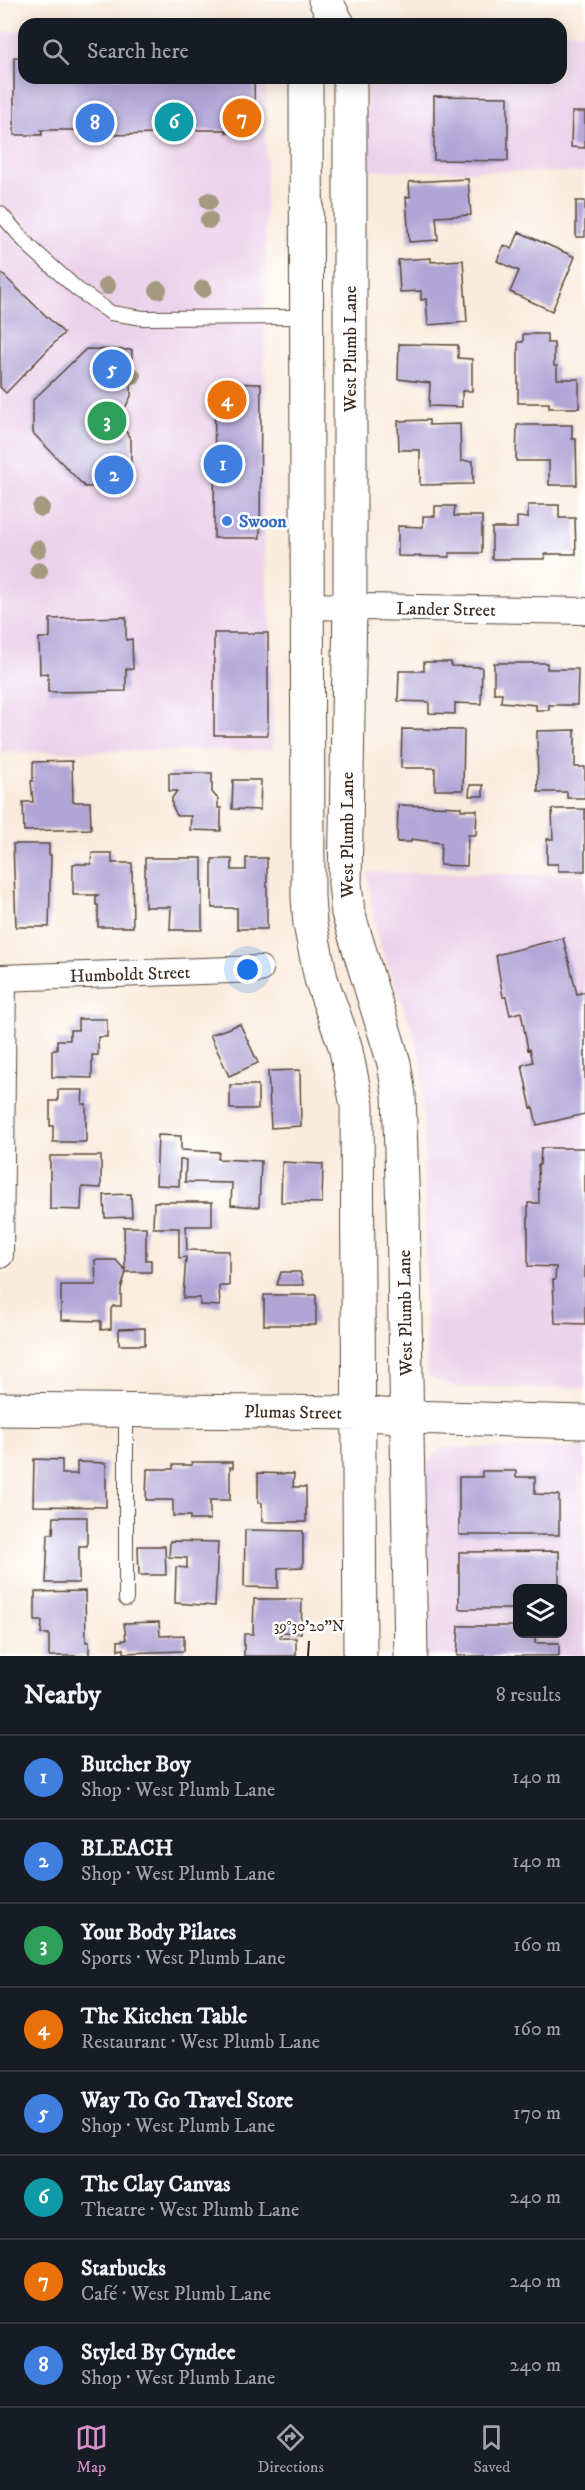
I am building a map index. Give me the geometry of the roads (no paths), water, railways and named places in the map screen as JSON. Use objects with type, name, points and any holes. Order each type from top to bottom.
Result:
[{"type":"main road","points":[[316,18],[323,0]]},
{"type":"main road","points":[[323,0],[334,18]]},
{"type":"main road","points":[[306,84],[306,606],[310,924],[321,979],[345,1046],[357,1105],[360,1656]]},
{"type":"main road","name":"West Plumb Lane","points":[[350,84],[350,607],[345,883],[348,913],[394,1063],[399,1095],[411,1656]]},
{"type":"main road","name":"Plumas Street","points":[[0,1409],[359,1413],[406,1417],[585,1422]]},
{"type":"street","name":"Lander Street","points":[[306,606],[585,611]]},
{"type":"street","name":"Humboldt Street","points":[[2,978],[260,969]]},
{"type":"street","points":[[0,1255],[2,978]]},
{"type":"lane","points":[[0,213],[28,246],[77,289],[111,313],[143,318],[306,317]]},
{"type":"lane","points":[[126,1410],[126,1599]]},
{"type":"place","name":"Starbucks","points":[[242,118]]},
{"type":"place","name":"The Clay Canvas","points":[[174,122]]},
{"type":"place","name":"Styled By Cyndee","points":[[95,123]]},
{"type":"place","name":"Way To Go Travel Store","points":[[112,369]]},
{"type":"place","name":"The Kitchen Table","points":[[227,400]]},
{"type":"place","name":"Your Body Pilates","points":[[107,421]]},
{"type":"place","name":"Butcher Boy","points":[[223,464]]},
{"type":"place","name":"BLEACH","points":[[114,475]]},
{"type":"place","name":"Swoon","points":[[227,521]]}]
